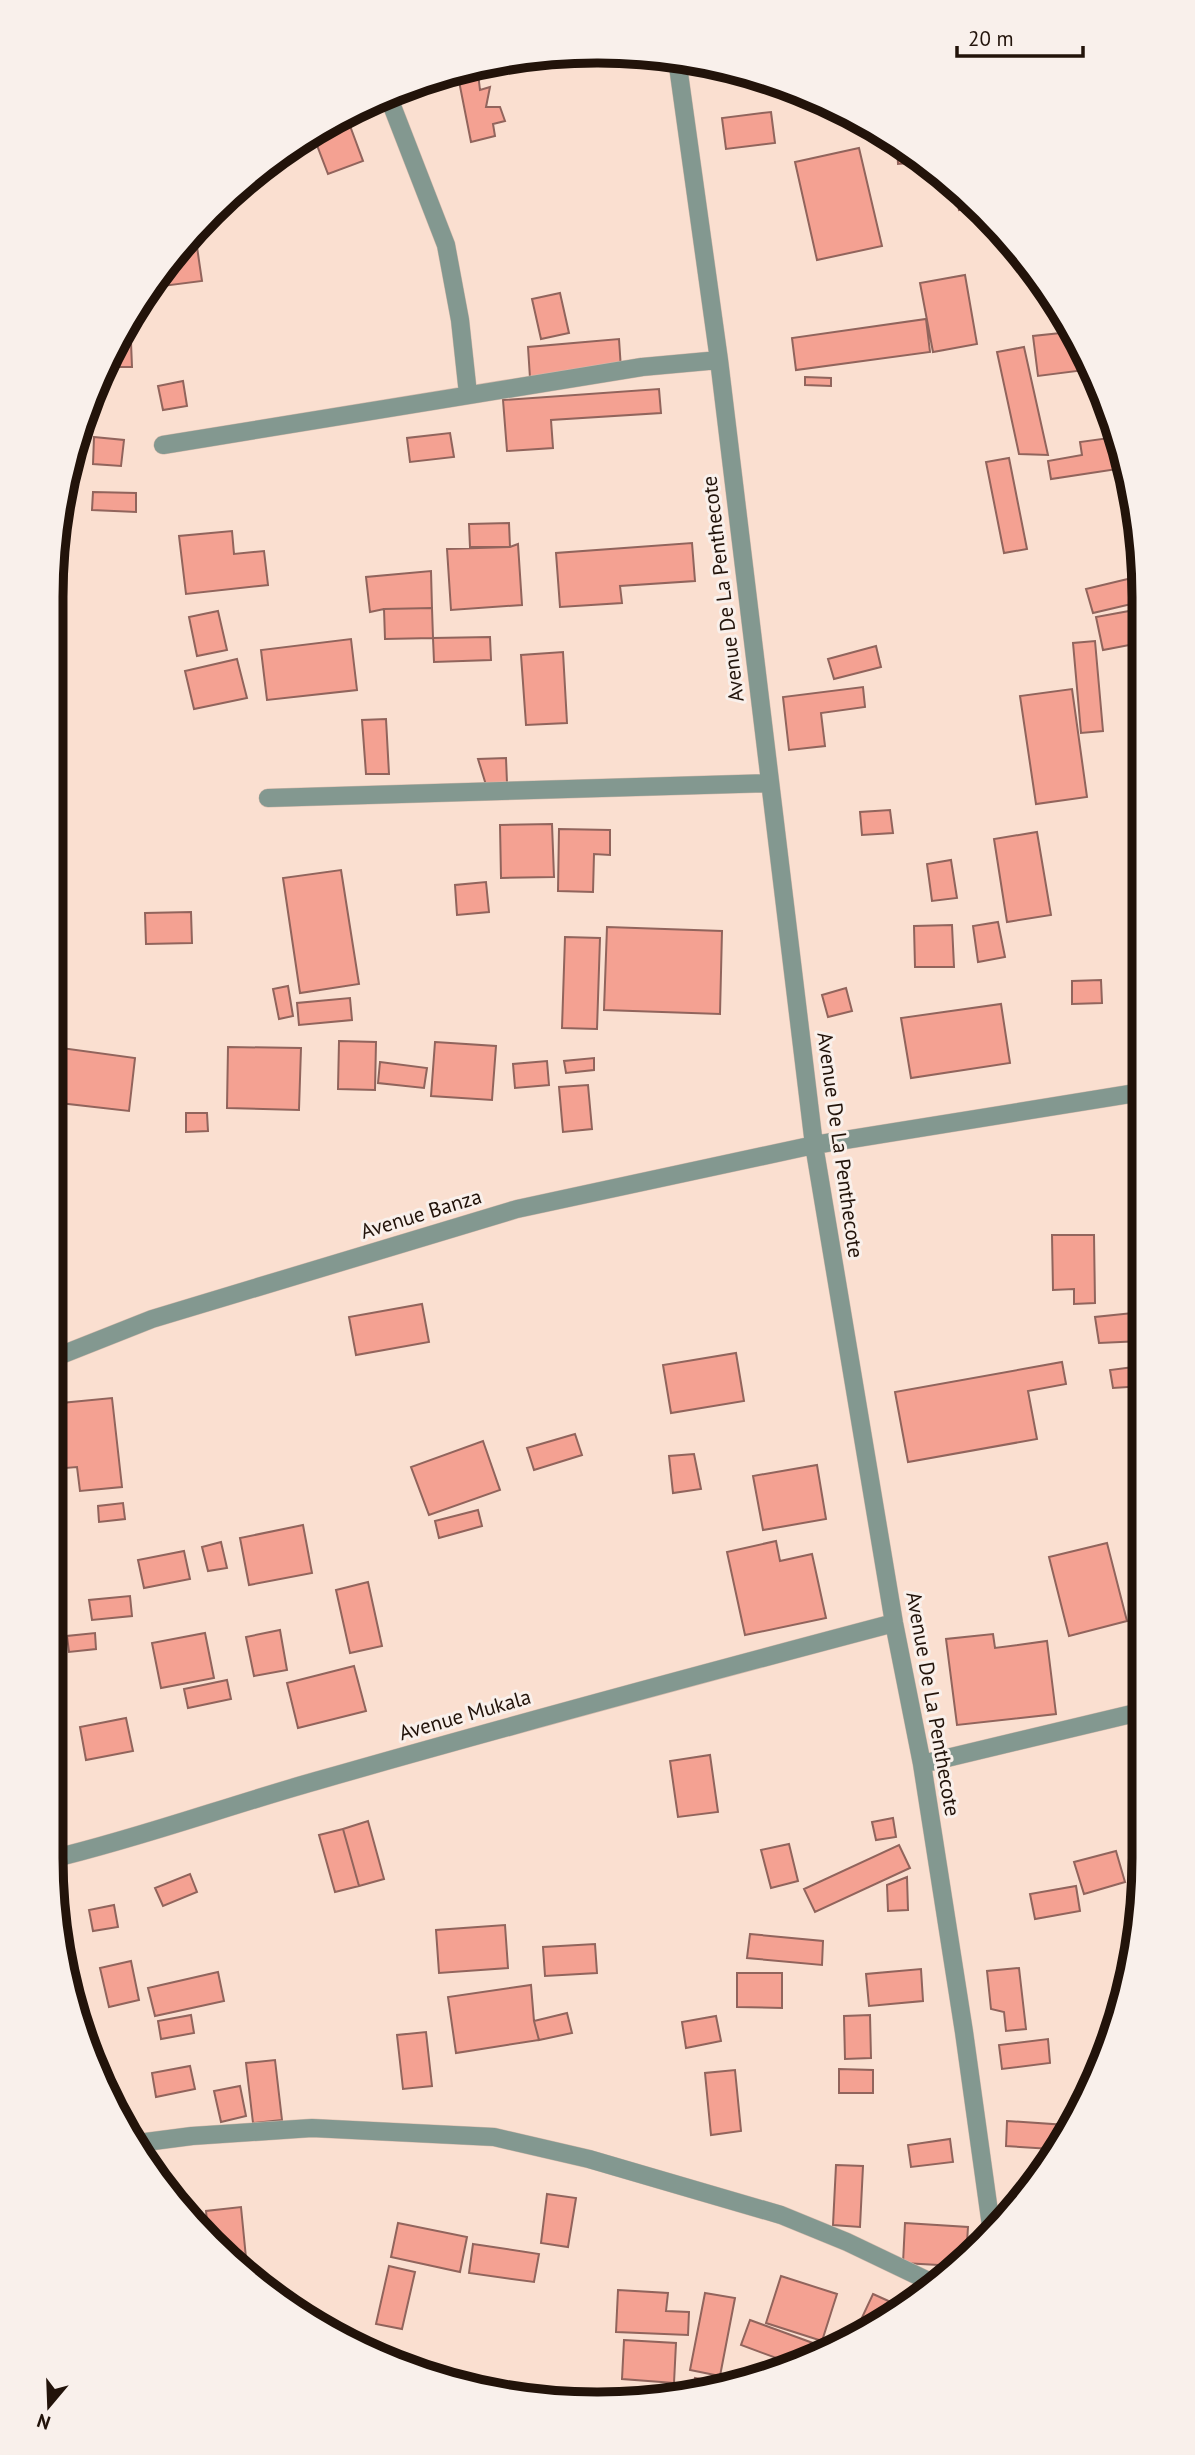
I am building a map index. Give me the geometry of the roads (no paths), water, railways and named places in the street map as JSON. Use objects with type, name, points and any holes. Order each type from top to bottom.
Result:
[{"type":"street","name":"Avenue De La Penthecote","points":[[678,70],[719,360],[814,1144],[894,1623],[922,1764],[990,2219]]},
{"type":"street","points":[[392,105],[446,245],[460,320],[468,394]]},
{"type":"street","points":[[163,445],[642,367],[719,360]]},
{"type":"street","points":[[268,798],[770,783]]},
{"type":"street","name":"Avenue Banza","points":[[63,1354],[152,1319],[517,1209],[814,1144],[1132,1094]]},
{"type":"street","name":"Avenue Mukala","points":[[63,1856],[452,1742],[894,1623]]},
{"type":"street","points":[[922,1764],[1132,1714]]},
{"type":"street","points":[[146,2142],[192,2136],[312,2128],[494,2137],[589,2159],[781,2215],[847,2242],[926,2280]]}]
